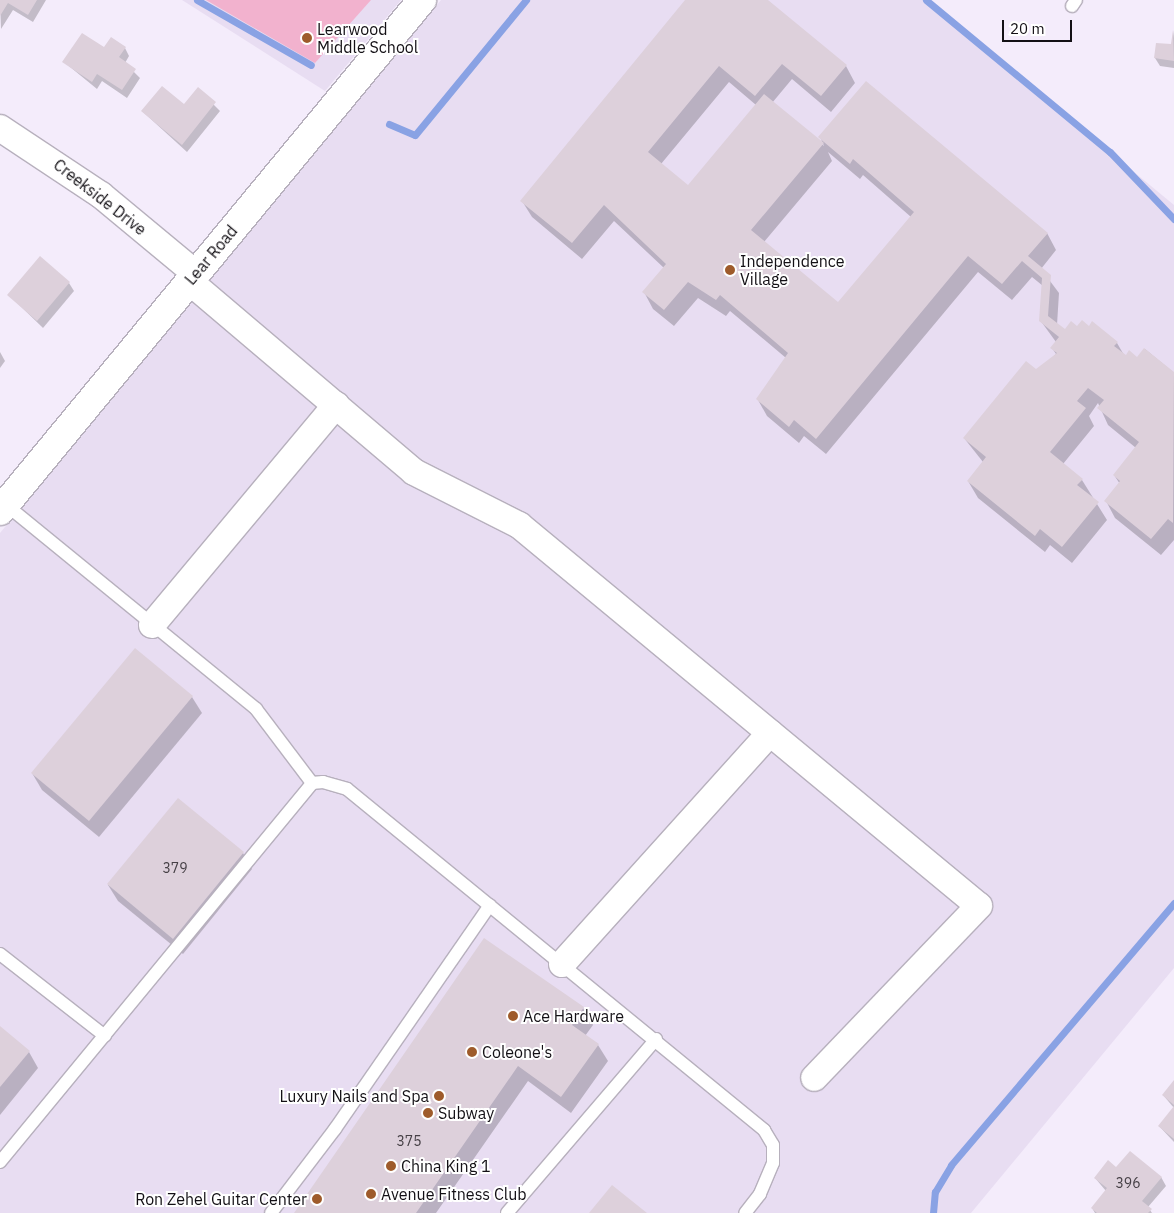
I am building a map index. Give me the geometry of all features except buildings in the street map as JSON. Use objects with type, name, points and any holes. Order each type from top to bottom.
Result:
[{"type":"street","name":"Lear Road","points":[[3,507],[422,0]]},
{"type":"street","name":"Creekside Drive","points":[[0,128],[101,195],[336,405],[414,472],[519,524],[979,906],[814,1078]]},
{"type":"street","points":[[152,624],[336,405]]},
{"type":"street","points":[[562,964],[770,733]]},
{"type":"lane","points":[[3,507],[152,624],[256,709],[312,783]]},
{"type":"lane","points":[[312,783],[335,783],[347,789],[656,1039],[764,1130],[773,1145],[768,1178],[745,1213]]},
{"type":"lane","points":[[0,1162],[312,783]]},
{"type":"lane","points":[[271,1213],[335,1129],[490,905]]},
{"type":"lane","points":[[0,954],[105,1036]]},
{"type":"lane","points":[[507,1213],[656,1039]]},
{"type":"shaded area","name":"Learwood Middle School","points":[[182,0],[401,0],[325,91]]},
{"type":"shaded area","points":[[206,0],[371,0],[315,63]]},
{"type":"shaded area","points":[[441,0],[926,0],[1174,205],[1174,968],[971,1213],[0,1213],[0,533]]},
{"type":"waterway","points":[[197,0],[311,65]]},
{"type":"waterway","points":[[389,124],[415,135],[526,0]]},
{"type":"waterway","points":[[926,0],[1110,152],[1174,219]]},
{"type":"waterway","points":[[933,1213],[935,1192],[951,1165],[1174,903]]},
{"type":"place","name":"Learwood Middle School","points":[[307,38]]},
{"type":"place","name":"Independence Village","points":[[730,270]]},
{"type":"place","name":"Ace Hardware","points":[[513,1016]]},
{"type":"place","name":"Coleone's","points":[[472,1052]]},
{"type":"place","name":"Luxury Nails and Spa","points":[[439,1096]]},
{"type":"place","name":"Subway","points":[[428,1113]]},
{"type":"place","name":"China King 1","points":[[391,1166]]},
{"type":"place","name":"Avenue Fitness Club","points":[[371,1194]]},
{"type":"place","name":"Ron Zehel Guitar Center","points":[[317,1199]]}]
